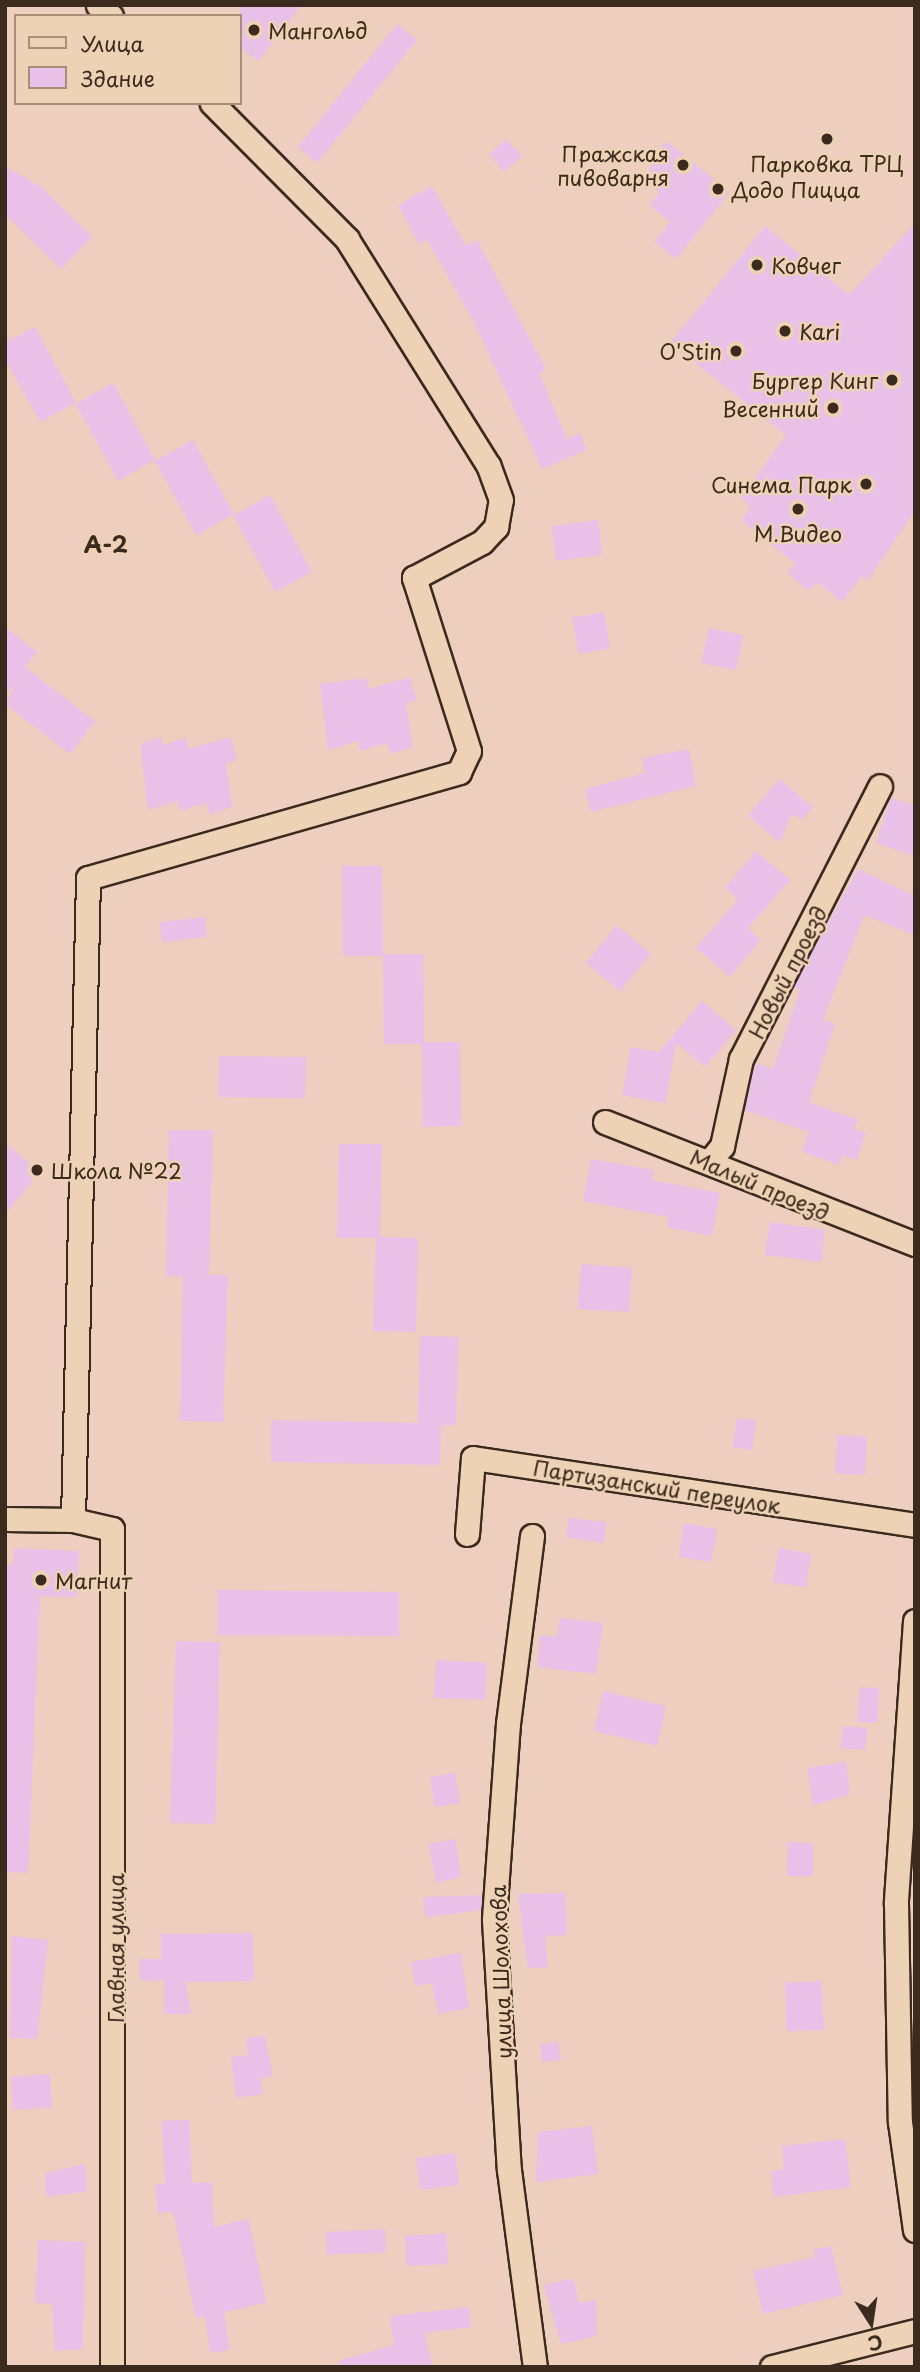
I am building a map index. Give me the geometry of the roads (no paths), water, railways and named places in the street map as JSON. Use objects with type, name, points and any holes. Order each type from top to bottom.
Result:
[{"type":"street","points":[[5,1519],[73,1520],[88,878],[459,772],[469,751],[414,578],[482,542],[496,527],[501,500],[488,465],[347,239],[214,105]]},
{"type":"street","name":"Новый проезд","points":[[709,1163],[722,1146],[741,1059],[880,786]]},
{"type":"street","name":"Малый проезд","points":[[605,1122],[915,1244]]},
{"type":"street","name":"Партизанский переулок","points":[[467,1534],[474,1458],[915,1525]]},
{"type":"street","name":"Главная улица","points":[[73,1520],[112,1529],[112,2367]]},
{"type":"street","name":"улица Шолохова","points":[[532,1536],[508,1723],[494,1920],[509,2170],[535,2367]]},
{"type":"street","points":[[915,1621],[896,1903],[900,2122],[915,2230]]},
{"type":"street","points":[[772,2367],[915,2332]]},
{"type":"place","name":"Мангольд","points":[[254,30]]},
{"type":"place","name":"Парковка ТРЦ","points":[[827,139]]},
{"type":"place","name":"Пражская пивоварня","points":[[683,165]]},
{"type":"place","name":"Додо Пицца","points":[[718,189]]},
{"type":"place","name":"Ковчег","points":[[757,265]]},
{"type":"place","name":"Kari","points":[[785,331]]},
{"type":"place","name":"O'Stin","points":[[736,351]]},
{"type":"place","name":"Бургер Кинг","points":[[892,380]]},
{"type":"place","name":"Весенний","points":[[833,408]]},
{"type":"place","name":"Синема Парк","points":[[866,484]]},
{"type":"place","name":"М.Видео","points":[[798,509]]},
{"type":"place","name":"Школа №22","points":[[37,1170]]},
{"type":"place","name":"Магнит","points":[[41,1580]]},
{"type":"district","name":"А-2","points":[[106,544]]}]
